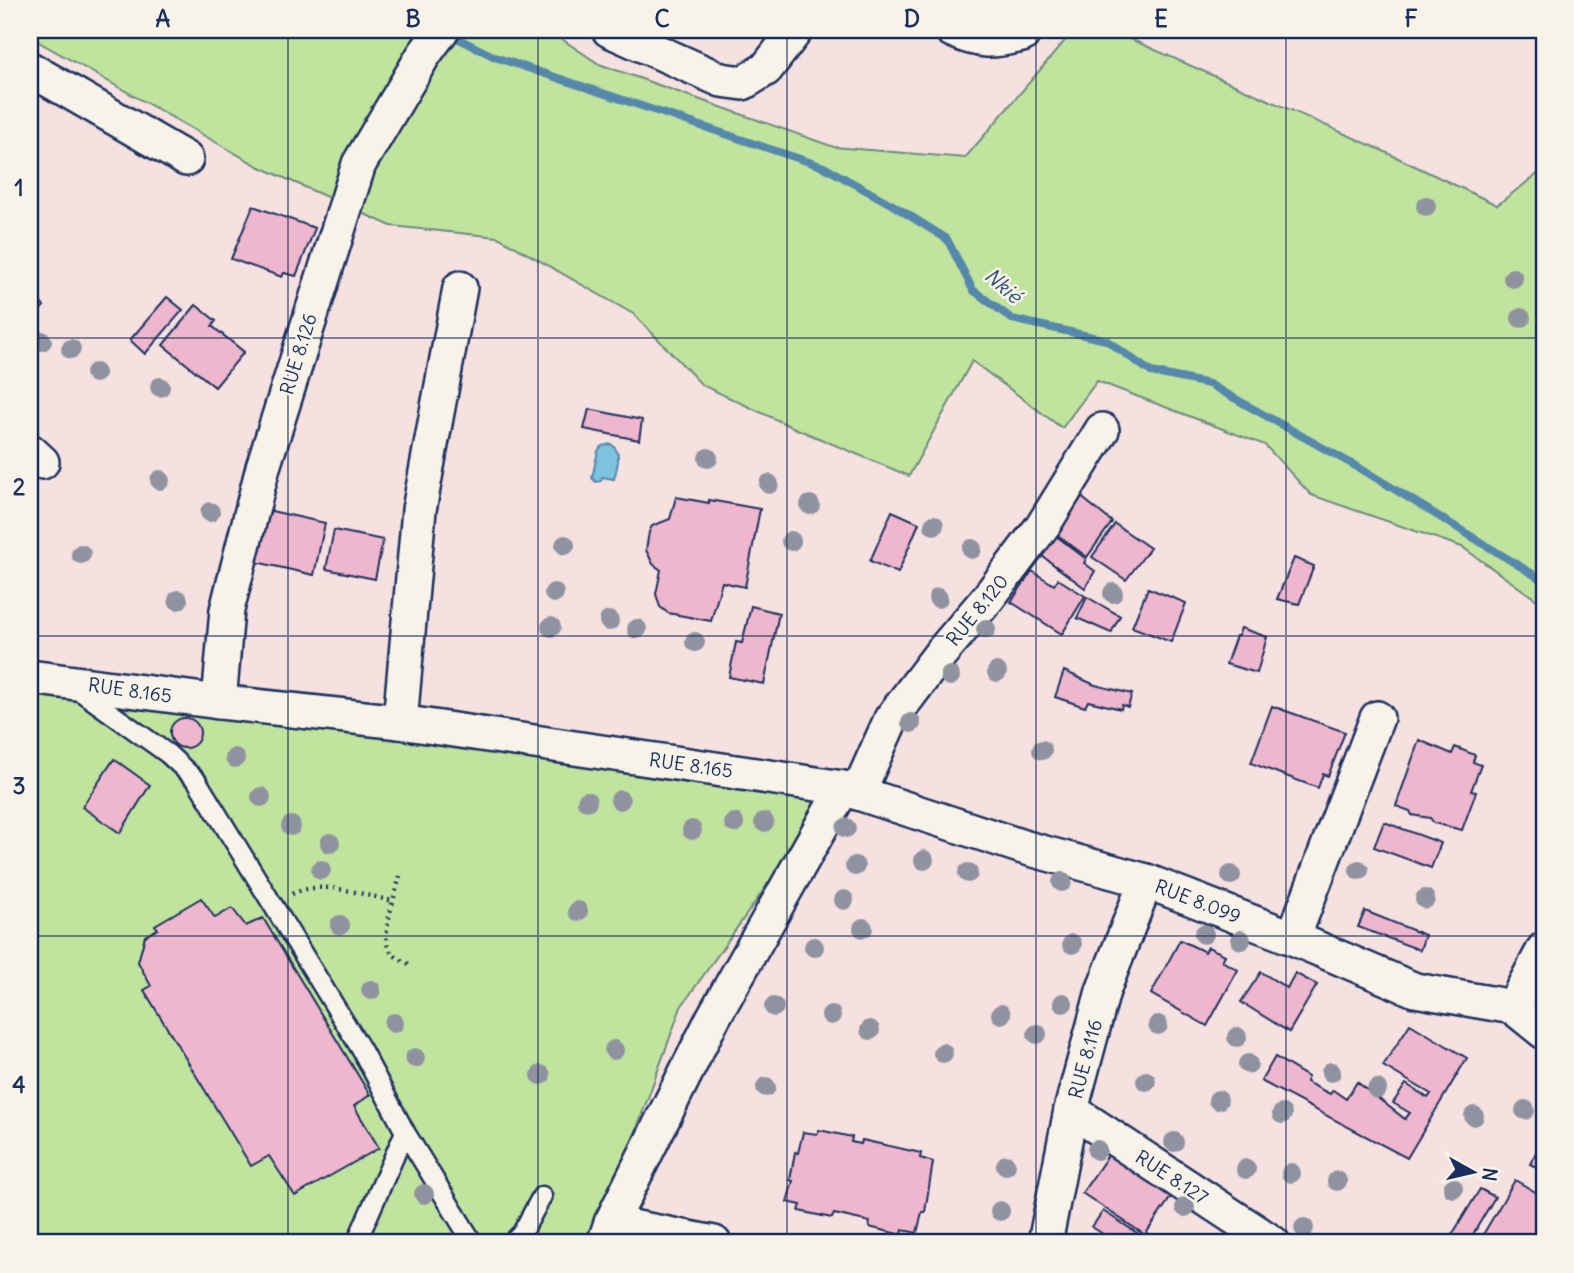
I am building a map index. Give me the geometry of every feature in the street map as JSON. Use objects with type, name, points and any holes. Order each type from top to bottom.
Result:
[{"type":"street","name":"RUE 8.126","points":[[219,702],[227,610],[263,467],[359,164],[423,56],[442,30]]},
{"type":"street","points":[[609,30],[721,80],[743,83],[766,69],[796,30]]},
{"type":"street","points":[[952,30],[971,39],[995,41],[1022,35],[1025,30]]},
{"type":"street","points":[[30,69],[186,159]]},
{"type":"street","points":[[400,722],[419,510],[460,288]]},
{"type":"street","name":"RUE 8.120","points":[[850,790],[891,719],[1044,524],[1102,430]]},
{"type":"street","name":"RUE 8.165","points":[[30,677],[400,722],[850,790]]},
{"type":"street","points":[[1293,938],[1377,718]]},
{"type":"street","points":[[713,1243],[607,1233],[713,1018],[850,790]]},
{"type":"street","name":"RUE 8.099","points":[[850,790],[1023,847],[1146,881],[1293,938],[1415,990],[1513,1007],[1544,1032]]},
{"type":"street","name":"RUE 8.116","points":[[1045,1243],[1071,1110],[1103,990],[1146,881]]},
{"type":"street","points":[[1513,1007],[1544,949]]},
{"type":"street","name":"RUE 8.127","points":[[1071,1110],[1273,1243]]},
{"type":"lane","points":[[66,681],[168,754],[197,781],[361,1049],[405,1132],[473,1243]]},
{"type":"lane","points":[[356,1243],[405,1132]]},
{"type":"lane","points":[[512,1243],[522,1233],[542,1196]]},
{"type":"path","points":[[400,876],[386,936],[394,956],[410,964]]},
{"type":"path","points":[[273,905],[299,891],[324,887],[393,901]]},
{"type":"green space","points":[[30,30],[548,30],[599,64],[834,147],[965,158],[1074,30],[1110,30],[1379,149],[1497,205],[1544,169],[1544,605],[1462,547],[1311,495],[1265,445],[1097,381],[1062,428],[972,361],[909,476],[792,427],[702,385],[635,315],[498,237],[391,226],[258,166],[30,37]]},
{"type":"green space","points":[[30,668],[840,782],[681,1007],[606,1213],[600,1243],[30,1243]]},
{"type":"water","points":[[611,444],[618,456],[614,479],[602,477],[601,481],[596,482],[592,478],[598,451],[602,446]]},
{"type":"building","points":[[253,206],[315,228],[296,276],[284,273],[282,277],[231,259]]},
{"type":"building","points":[[30,294],[44,306],[30,322]]},
{"type":"building","points":[[167,297],[183,310],[145,354],[130,340]]},
{"type":"building","points":[[196,305],[216,321],[212,326],[244,352],[215,387],[163,345]]},
{"type":"building","points":[[589,409],[642,420],[639,440],[584,429]]},
{"type":"building","points":[[1079,495],[1112,522],[1087,557],[1052,531]]},
{"type":"building","points":[[676,497],[760,509],[745,587],[722,582],[711,621],[668,613],[660,607],[656,594],[661,570],[653,564],[646,550],[649,532],[652,526],[670,519]]},
{"type":"building","points":[[267,510],[325,523],[314,575],[256,562]]},
{"type":"building","points":[[892,511],[919,523],[898,573],[870,561]]},
{"type":"building","points":[[1115,524],[1150,548],[1126,580],[1092,557]]},
{"type":"building","points":[[334,530],[383,540],[375,579],[326,569]]},
{"type":"building","points":[[1050,531],[1086,559],[1084,563],[1095,571],[1085,588],[1034,550]]},
{"type":"building","points":[[1294,558],[1314,566],[1299,604],[1277,599]]},
{"type":"building","points":[[1032,571],[1054,585],[1058,579],[1085,596],[1062,634],[1011,602]]},
{"type":"building","points":[[1148,588],[1186,603],[1171,642],[1132,627]]},
{"type":"building","points":[[1087,597],[1120,616],[1111,633],[1077,618]]},
{"type":"building","points":[[751,606],[779,613],[764,684],[729,677],[736,642],[742,643]]},
{"type":"building","points":[[1241,628],[1267,637],[1257,673],[1226,664]]},
{"type":"building","points":[[1064,671],[1095,685],[1132,694],[1128,707],[1122,705],[1121,709],[1088,701],[1085,707],[1055,697]]},
{"type":"building","points":[[1272,706],[1345,732],[1328,776],[1323,774],[1318,788],[1251,763]]},
{"type":"building","points":[[185,718],[196,722],[200,733],[196,744],[185,748],[174,744],[170,733],[174,722]]},
{"type":"building","points":[[1419,740],[1452,754],[1455,747],[1475,755],[1473,762],[1481,765],[1471,791],[1476,792],[1462,830],[1434,823],[1430,818],[1412,815],[1410,811],[1396,806]]},
{"type":"building","points":[[114,759],[150,785],[120,833],[82,807]]},
{"type":"building","points":[[1384,822],[1441,843],[1431,868],[1374,847]]},
{"type":"building","points":[[201,898],[215,918],[232,908],[246,926],[263,918],[370,1095],[354,1106],[379,1148],[295,1196],[269,1156],[251,1166],[144,990],[151,986],[138,962],[145,936],[158,929],[155,925]]},
{"type":"building","points":[[1365,911],[1425,935],[1420,950],[1358,927]]},
{"type":"building","points":[[1180,940],[1205,952],[1208,947],[1225,955],[1222,961],[1238,970],[1207,1026],[1151,994]]},
{"type":"building","points":[[1261,972],[1287,988],[1295,973],[1317,985],[1289,1032],[1241,1002]]},
{"type":"building","points":[[1410,1024],[1467,1058],[1407,1158],[1261,1081],[1275,1057],[1308,1077],[1306,1082],[1330,1094],[1333,1090],[1346,1099],[1357,1082],[1405,1119],[1410,1113],[1393,1103],[1406,1084],[1428,1098],[1431,1094],[1383,1066]]},
{"type":"building","points":[[819,1130],[852,1137],[851,1142],[861,1144],[862,1140],[921,1153],[920,1158],[933,1162],[925,1212],[922,1212],[917,1233],[903,1230],[902,1235],[869,1227],[870,1222],[834,1214],[832,1218],[799,1211],[801,1205],[787,1202],[793,1181],[790,1180],[795,1152],[798,1153],[803,1132],[817,1134]]},
{"type":"building","points":[[1544,1137],[1544,1171],[1530,1164]]},
{"type":"building","points":[[1109,1154],[1171,1197],[1145,1235],[1082,1193]]},
{"type":"building","points":[[1515,1180],[1544,1197],[1544,1223],[1533,1243],[1490,1243],[1481,1238]]},
{"type":"building","points":[[1480,1189],[1495,1197],[1469,1241],[1452,1235]]},
{"type":"building","points":[[1103,1211],[1151,1242],[1117,1243],[1092,1227]]},
{"type":"waterway","name":"Nkié","points":[[449,34],[495,57],[824,167],[947,239],[973,290],[1012,319],[1106,340],[1151,372],[1209,384],[1368,473],[1544,581]]}]
